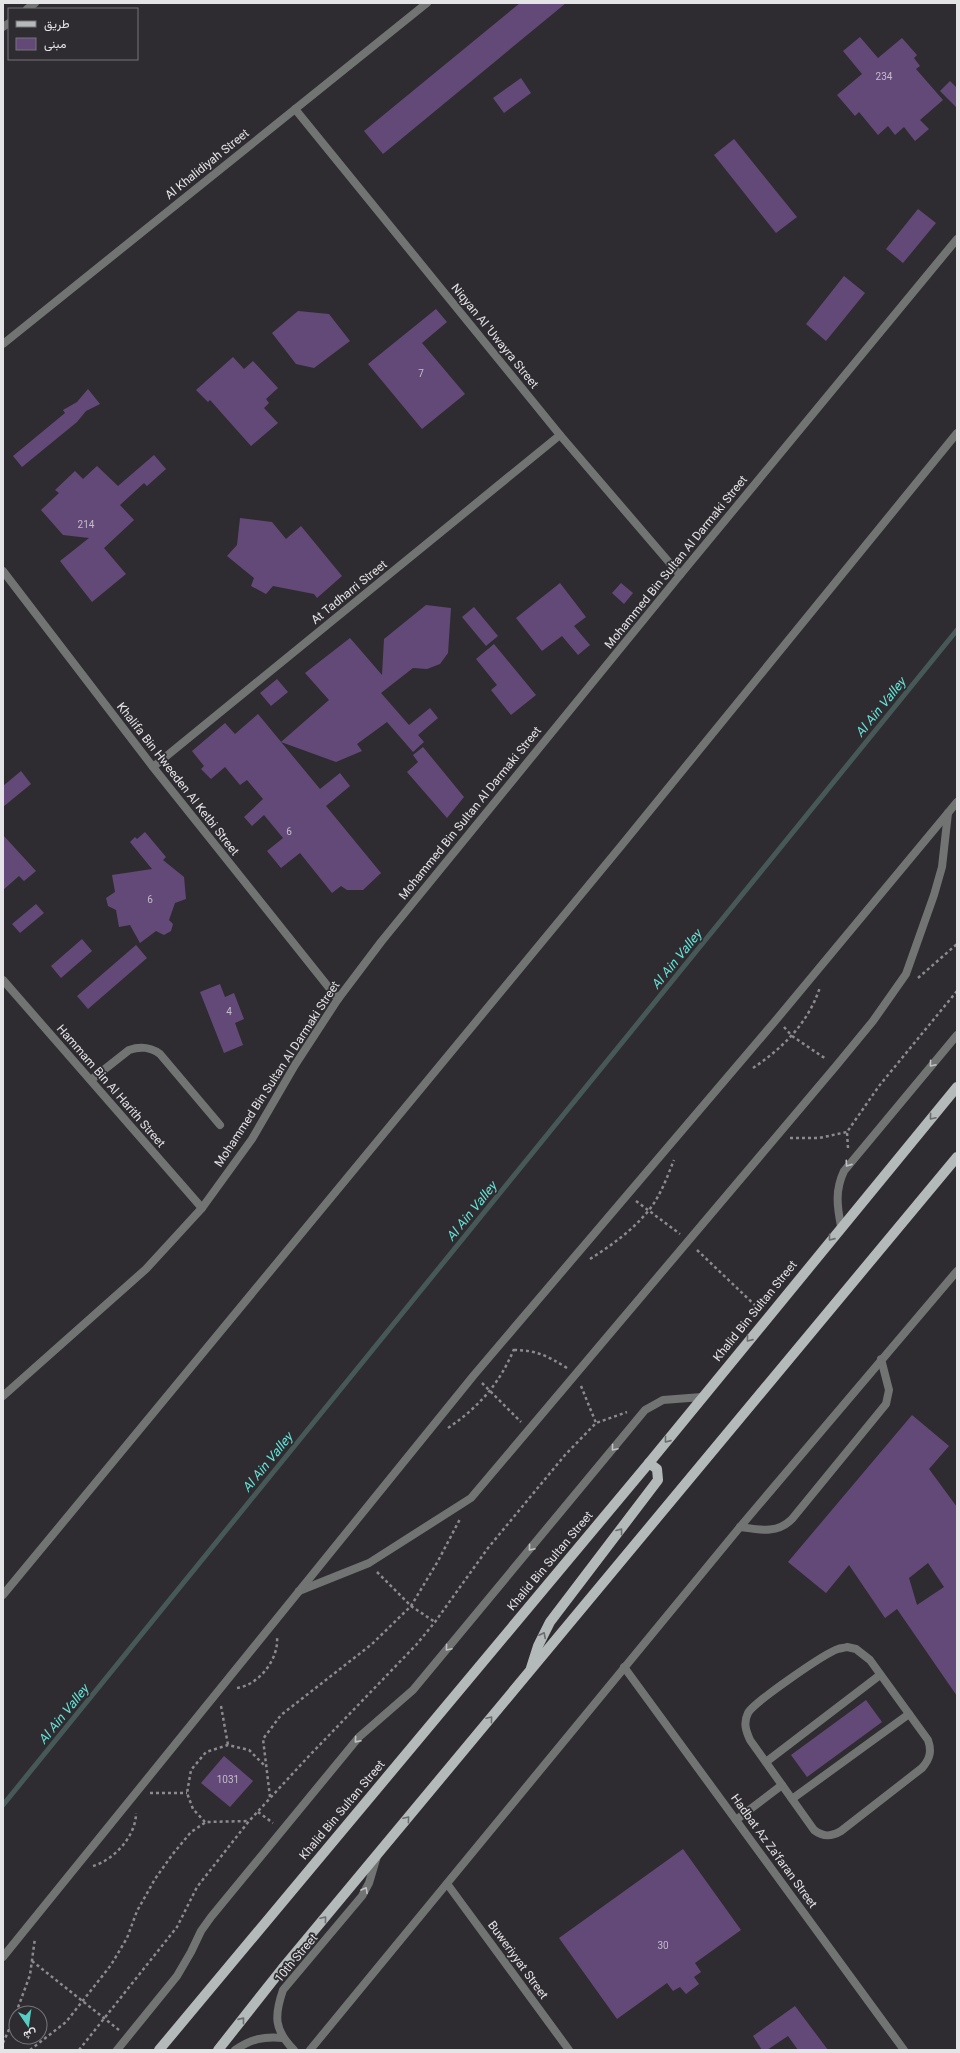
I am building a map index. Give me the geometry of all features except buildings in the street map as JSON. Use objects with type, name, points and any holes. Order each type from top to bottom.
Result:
[{"type":"main road","name":"Khalid Bin Sultan Street","points":[[159,2050],[648,1463],[841,1226],[957,1087]]},
{"type":"main road","points":[[218,2050],[377,1855],[957,1158]]},
{"type":"main road","points":[[530,1672],[538,1646],[550,1622],[658,1480],[657,1469],[648,1463]]},
{"type":"street","name":"Al Khalidiyah Street","points":[[3,344],[427,3]]},
{"type":"street","name":"Niqyan Al 'Uwayra Street","points":[[295,110],[560,435],[680,575]]},
{"type":"street","name":"Mohammed Bin Sultan Al Darmaki Street","points":[[3,1396],[146,1269],[202,1208],[252,1139],[295,1065],[338,999],[381,942],[680,575],[957,239]]},
{"type":"street","points":[[3,1595],[621,846],[957,433]]},
{"type":"street","name":"At Tadharri Street","points":[[153,767],[560,435]]},
{"type":"street","name":"Khalifa Bin Hweeden Al Ketbi Street","points":[[3,571],[153,767],[338,999]]},
{"type":"street","points":[[3,1957],[474,1375],[776,1020],[957,802]]},
{"type":"street","points":[[299,1591],[369,1563],[471,1498],[689,1242],[836,1066],[873,1021],[906,974],[934,895],[942,867],[948,813]]},
{"type":"street","name":"Hammam Bin Al Harith Street","points":[[3,980],[202,1208]]},
{"type":"street","points":[[841,1226],[837,1208],[838,1189],[844,1171],[849,1163],[957,1035]]},
{"type":"street","points":[[91,1080],[130,1050],[137,1047],[150,1048],[160,1054],[220,1125]]},
{"type":"street","points":[[310,2050],[448,1885],[624,1667],[740,1527],[881,1358],[957,1271]]},
{"type":"street","points":[[740,1527],[771,1530],[786,1525],[792,1519],[886,1404],[889,1390],[881,1358]]},
{"type":"street","points":[[117,2050],[177,1976],[192,1952],[201,1931],[211,1917],[359,1737],[413,1690],[645,1410],[663,1400],[702,1397]]},
{"type":"street","points":[[847,1647],[864,1653],[880,1675],[928,1740],[931,1752],[929,1758],[922,1768],[841,1831],[830,1836],[819,1834],[814,1830],[750,1740],[745,1727],[748,1712],[759,1701],[838,1649],[847,1647]]},
{"type":"street","name":"Hadbat Az Za'faran Street","points":[[624,1667],[904,2050]]},
{"type":"street","points":[[766,1762],[880,1675]]},
{"type":"street","points":[[792,1799],[909,1714]]},
{"type":"street","points":[[736,1820],[782,1785]]},
{"type":"street","name":"10th Street","points":[[283,2038],[278,2025],[278,2013],[283,1990],[362,1896],[369,1883],[377,1855]]},
{"type":"street","name":"Buweriyyat Street","points":[[448,1885],[569,2050]]},
{"type":"street","points":[[235,2050],[256,2039],[268,2037],[283,2038],[294,2050]]},
{"type":"path","points":[[746,1072],[771,1056],[792,1036],[807,1016],[822,982]]},
{"type":"path","points":[[849,1163],[847,1132],[879,1086],[957,991]]},
{"type":"path","points":[[776,1020],[792,1036],[836,1066]]},
{"type":"path","points":[[777,1136],[791,1138],[819,1138],[847,1132]]},
{"type":"path","points":[[584,1262],[619,1240],[649,1210],[662,1189],[675,1159]]},
{"type":"path","points":[[628,1195],[689,1242],[767,1317]]},
{"type":"path","points":[[445,1430],[470,1413],[490,1392],[504,1372],[516,1343]]},
{"type":"path","points":[[474,1375],[529,1429]]},
{"type":"path","points":[[79,2050],[177,1927],[197,1887],[249,1821],[270,1797],[411,1650],[435,1622],[488,1548],[565,1455],[596,1423],[632,1410],[645,1410]]},
{"type":"path","points":[[270,1797],[263,1739],[282,1715],[372,1644],[411,1606],[438,1561],[471,1498]]},
{"type":"path","points":[[369,1563],[411,1606],[435,1622]]},
{"type":"path","points":[[228,1745],[218,1690],[245,1687],[267,1670],[278,1646],[276,1619]]},
{"type":"path","points":[[206,1822],[193,1809],[188,1793],[191,1770],[206,1752],[228,1745],[249,1750],[265,1765]]},
{"type":"path","points":[[73,1870],[95,1866],[114,1854],[129,1837],[136,1816],[136,1794],[188,1793]]},
{"type":"path","points":[[258,1812],[283,1830]]},
{"type":"path","points":[[30,2050],[66,2022],[111,1966],[127,1938],[138,1911],[172,1854],[191,1832],[206,1822],[249,1821]]},
{"type":"path","points":[[19,2005],[30,1975],[38,1914]]},
{"type":"path","points":[[32,1961],[128,2037]]},
{"type":"path","points":[[3,2043],[8,2032]]},
{"type":"waterway","name":"Al Ain Valley","points":[[3,1805],[957,630]]}]
